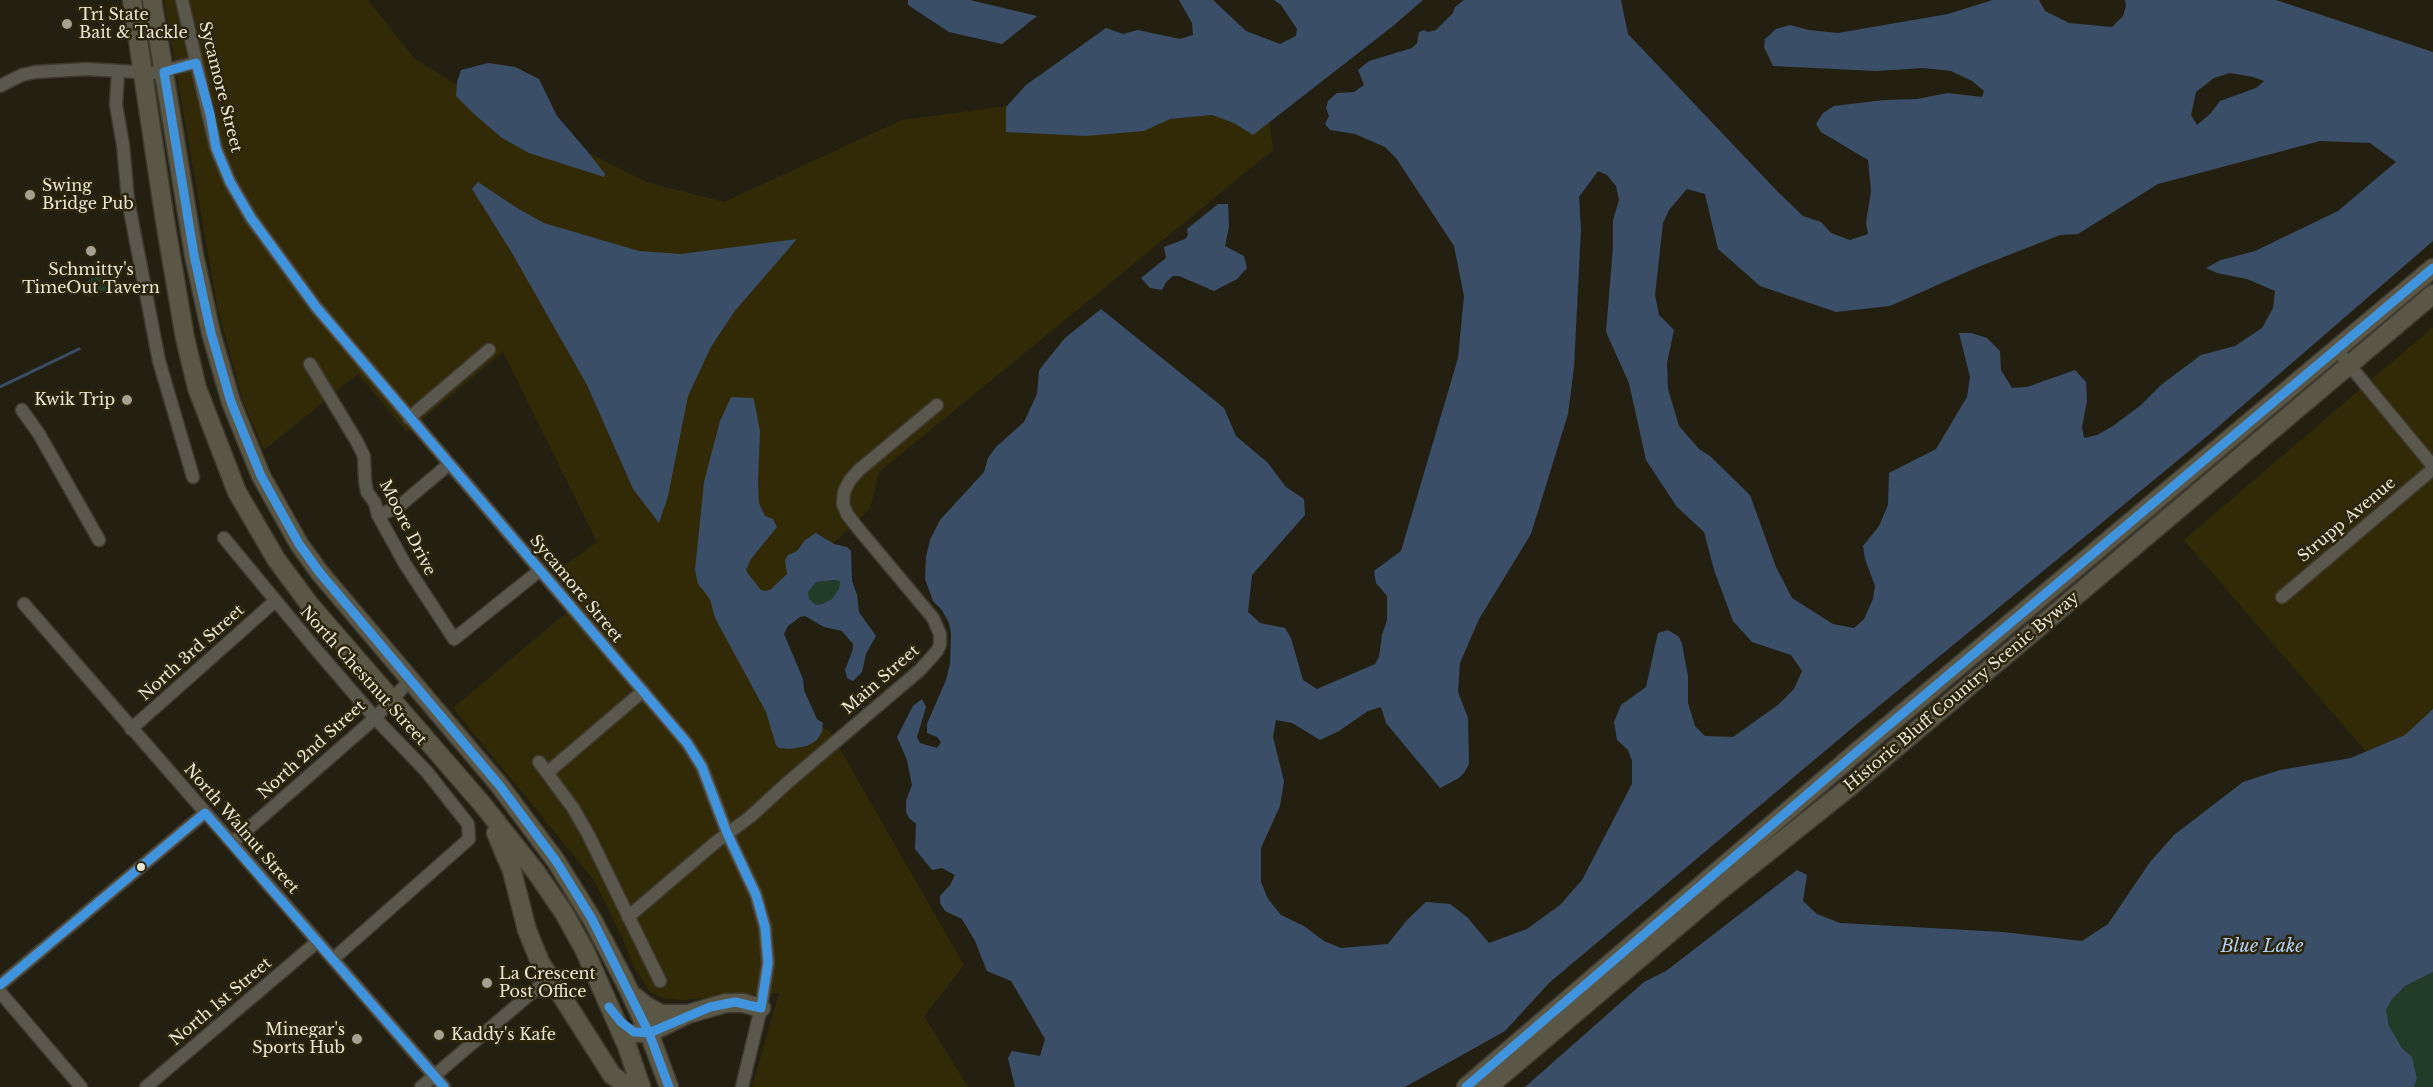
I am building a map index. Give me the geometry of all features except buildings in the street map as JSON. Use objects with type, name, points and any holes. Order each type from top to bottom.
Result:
[{"type":"main road","points":[[132,0],[135,19],[154,73],[211,333],[245,440],[261,476],[299,544],[320,573],[519,810],[556,861],[592,919],[631,992],[669,1087]]},
{"type":"main road","points":[[152,0],[154,73],[174,278],[197,388],[237,492],[276,559],[310,605],[457,774],[530,864],[559,906],[585,951],[627,1046],[641,1086],[627,1086],[612,1075],[549,978],[532,945],[506,852],[457,774]]},
{"type":"main road","name":"Historic Bluff Country Scenic Byway","points":[[1467,1087],[1844,763],[2433,268]]},
{"type":"main road","name":"Historic Bluff Country Scenic Byway","points":[[1488,1087],[1718,892],[1950,703],[2433,294]]},
{"type":"main road","points":[[631,992],[653,1011],[661,1014],[688,1014]]},
{"type":"main road","points":[[609,1007],[634,1032],[649,1033],[710,1006],[735,1002],[761,1008]]},
{"type":"street","name":"Sycamore Street","points":[[182,0],[216,148],[230,182],[251,218],[316,307],[695,754],[727,833],[756,895],[765,927],[768,963],[761,1008],[742,1087]]},
{"type":"street","points":[[0,86],[22,75],[35,72],[87,69],[154,73],[196,63]]},
{"type":"street","points":[[118,72],[116,105],[123,145],[128,200],[159,361],[193,477]]},
{"type":"street","points":[[409,418],[489,350]]},
{"type":"street","points":[[2336,350],[2433,468]]},
{"type":"street","name":"Moore Drive","points":[[310,364],[364,456],[364,481],[378,515],[405,564],[454,639],[539,571]]},
{"type":"street","name":"Main Street","points":[[628,917],[727,833],[750,817],[920,670],[937,651],[940,645],[940,634],[933,618],[857,527],[843,504],[844,492],[850,480],[859,470],[937,405]]},
{"type":"street","points":[[22,410],[39,434],[99,540]]},
{"type":"street","points":[[378,515],[397,508],[448,465]]},
{"type":"street","name":"Strupp Avenue","points":[[2282,597],[2433,468]]},
{"type":"street","name":"North Chestnut Street","points":[[224,538],[375,718],[427,772],[468,824],[469,839],[333,959]]},
{"type":"street","name":"North 3rd Street","points":[[131,729],[275,601]]},
{"type":"street","name":"North Walnut Street","points":[[24,604],[444,1087]]},
{"type":"street","name":"North 2nd Street","points":[[232,843],[375,718],[411,679]]},
{"type":"street","points":[[547,773],[643,691]]},
{"type":"street","points":[[539,762],[578,816],[607,870],[660,981]]},
{"type":"street","points":[[0,985],[206,813]]},
{"type":"street","name":"North 1st Street","points":[[146,1087],[317,942]]},
{"type":"street","points":[[421,1087],[549,978]]},
{"type":"street","points":[[0,992],[81,1087]]},
{"type":"shaded area","points":[[164,0],[368,0],[414,58],[474,96],[649,183],[724,202],[902,120],[1263,76],[1273,150],[879,472],[870,509],[813,562],[760,617],[792,709],[830,732],[964,965],[924,1016],[968,1087],[752,1087],[779,993],[681,1000],[663,998],[650,992],[634,967],[594,880],[453,708],[578,603],[554,573],[597,542],[503,352],[407,432],[358,374],[264,450],[243,401],[217,305]]},
{"type":"shaded area","points":[[2433,327],[2433,789],[2413,806],[2184,540]]},
{"type":"green space","points":[[114,265],[119,286],[89,297],[81,285]]},
{"type":"green space","points":[[840,581],[839,589],[832,599],[816,605],[809,599],[808,592],[816,582]]},
{"type":"green space","points":[[2433,972],[2433,1087],[2414,1087],[2417,1078],[2412,1057],[2402,1048],[2389,1026],[2386,1010],[2392,999],[2405,986]]},
{"type":"water","points":[[908,0],[970,0],[1037,16],[1002,44],[949,32],[908,5]]},
{"type":"water","points":[[1179,0],[1213,0],[1246,31],[1280,44],[1296,36],[1297,29],[1281,5],[1274,0],[1423,0],[1253,135],[1234,123],[1212,115],[1170,119],[1144,131],[1086,136],[1006,132],[1006,107],[1026,85],[1106,28],[1123,34],[1138,30],[1180,39],[1193,35],[1192,23]]},
{"type":"water","points":[[1464,0],[1621,0],[1628,34],[1777,191],[1803,216],[1821,222],[1831,233],[1850,240],[1868,234],[1866,223],[1871,191],[1868,160],[1821,132],[1816,124],[1823,113],[1834,106],[1917,99],[1948,93],[1982,97],[1984,91],[1972,81],[1951,71],[1923,68],[1876,71],[1773,66],[1764,47],[1765,39],[1776,29],[1790,25],[1809,30],[1838,33],[1948,14],[1993,0],[2039,0],[2045,11],[2069,23],[2112,27],[2123,16],[2125,0],[2276,0],[2433,52],[2433,241],[2211,433],[1851,729],[1549,983],[1505,1031],[1405,1087],[1015,1087],[1008,1058],[1012,1051],[1040,1056],[1045,1039],[1011,981],[987,971],[975,941],[962,919],[945,911],[940,903],[940,896],[955,875],[942,868],[932,870],[915,849],[916,824],[906,812],[906,801],[912,785],[907,760],[897,737],[913,706],[922,699],[926,707],[917,737],[920,743],[937,748],[941,742],[937,737],[927,733],[927,724],[946,680],[950,664],[949,623],[942,610],[933,601],[925,579],[926,557],[930,540],[940,520],[984,472],[988,458],[996,447],[1024,422],[1037,394],[1039,371],[1043,365],[1065,338],[1101,309],[1224,408],[1236,436],[1268,463],[1286,487],[1304,499],[1305,515],[1252,575],[1248,612],[1260,623],[1285,628],[1291,638],[1303,680],[1317,689],[1375,664],[1379,657],[1387,620],[1387,596],[1376,583],[1374,571],[1401,551],[1458,358],[1464,296],[1454,246],[1396,158],[1385,147],[1355,134],[1330,130],[1325,124],[1329,116],[1326,108],[1328,101],[1337,93],[1354,92],[1364,85],[1358,70],[1369,61],[1412,48],[1417,43],[1419,32],[1436,30],[1453,13],[1455,7]],"holes":[[[2230,73],[2264,81],[2256,88],[2220,101],[2197,125],[2191,115],[2196,92],[2214,78]],[[2320,141],[2370,143],[2396,162],[2338,211],[2255,251],[2221,260],[2206,268],[2217,273],[2247,279],[2275,291],[2273,308],[2262,328],[2235,346],[2201,355],[2161,385],[2141,405],[2097,435],[2084,438],[2082,427],[2087,401],[2086,382],[2075,370],[2027,387],[2012,388],[2001,370],[2000,351],[1987,338],[1971,333],[1959,333],[1970,377],[1967,397],[1936,449],[1889,473],[1888,505],[1879,526],[1863,546],[1865,559],[1875,586],[1873,599],[1864,619],[1854,628],[1833,624],[1792,598],[1776,567],[1750,495],[1710,456],[1699,449],[1679,426],[1668,389],[1667,363],[1674,330],[1659,315],[1655,295],[1663,223],[1669,210],[1687,189],[1705,194],[1718,249],[1760,286],[1836,312],[1890,306],[1978,267],[2060,235],[2078,234],[2158,184]],[[1598,171],[1607,175],[1616,186],[1619,200],[1613,220],[1606,332],[1629,383],[1646,460],[1677,507],[1704,532],[1714,570],[1733,621],[1752,642],[1791,655],[1802,671],[1794,689],[1778,705],[1733,737],[1705,736],[1695,726],[1688,703],[1688,676],[1679,637],[1668,630],[1658,633],[1646,687],[1621,705],[1614,722],[1617,740],[1628,750],[1632,761],[1632,784],[1582,880],[1560,905],[1527,929],[1489,943],[1467,917],[1450,904],[1426,902],[1407,920],[1388,944],[1341,948],[1324,941],[1304,926],[1281,915],[1268,899],[1261,882],[1261,848],[1280,806],[1284,781],[1273,737],[1276,720],[1292,723],[1320,740],[1339,731],[1368,711],[1381,707],[1386,723],[1440,788],[1464,773],[1469,764],[1468,718],[1458,692],[1460,663],[1479,619],[1531,534],[1568,414],[1574,367],[1581,229],[1579,197]]]},
{"type":"water","points":[[488,63],[515,67],[539,79],[557,116],[605,174],[604,177],[529,153],[502,138],[474,114],[456,96],[457,82],[461,70]]},
{"type":"water","points":[[478,182],[544,223],[639,251],[681,254],[797,239],[734,312],[711,347],[688,396],[668,496],[659,523],[633,489],[587,385],[512,253],[472,189]]},
{"type":"water","points":[[1218,204],[1228,204],[1229,227],[1225,246],[1244,256],[1247,268],[1237,279],[1214,291],[1179,276],[1173,276],[1162,290],[1150,288],[1141,278],[1166,258],[1164,247],[1185,239],[1188,235],[1187,229]]},
{"type":"water","points":[[731,397],[753,398],[760,431],[759,503],[765,516],[773,519],[777,527],[751,559],[746,570],[749,575],[761,590],[771,589],[787,574],[785,560],[788,555],[797,551],[805,540],[816,533],[834,544],[847,547],[851,551],[852,581],[859,612],[876,636],[866,654],[862,672],[853,681],[847,678],[845,670],[853,644],[842,631],[824,627],[805,616],[788,626],[784,634],[803,679],[804,690],[817,719],[823,723],[822,732],[817,740],[807,746],[790,749],[779,748],[776,745],[766,712],[715,618],[710,599],[698,584],[695,570],[704,482],[720,421]],"holes":[[[840,581],[839,589],[832,599],[816,605],[809,599],[808,592],[816,582]]]},
{"type":"water","name":"Blue Lake","points":[[2433,709],[2433,972],[2405,986],[2392,999],[2386,1010],[2389,1026],[2402,1048],[2412,1057],[2417,1078],[2414,1087],[1525,1087],[1644,982],[1666,971],[1797,870],[1807,875],[1803,901],[1817,914],[1840,923],[2003,932],[2082,941],[2108,924],[2150,862],[2174,835],[2243,782],[2280,770],[2351,758],[2405,735]]},
{"type":"waterway","points":[[0,387],[79,349]]},
{"type":"transit line","points":[[196,63],[210,114],[216,148],[230,182],[251,218],[316,307],[687,743],[702,767],[727,833],[756,895],[765,927],[768,963],[761,1008],[735,1002],[710,1007],[649,1033],[592,919],[556,861],[500,786],[320,573],[299,544],[261,476],[231,402],[211,333],[194,255],[164,72],[196,63]]},
{"type":"transit line","points":[[1466,1087],[1852,756],[2433,268]]},
{"type":"transit line","points":[[0,985],[205,813],[444,1087]]},
{"type":"transit line","points":[[609,1007],[621,1022],[634,1032],[649,1033]]},
{"type":"transit line","points":[[649,1033],[669,1087]]},
{"type":"place","name":"Tri State Bait & Tackle","points":[[67,24]]},
{"type":"place","name":"Swing Bridge Pub","points":[[30,195]]},
{"type":"place","name":"Schmitty's TimeOut Tavern","points":[[91,251]]},
{"type":"place","name":"Kwik Trip","points":[[127,400]]},
{"type":"place","name":"La Crescent Post Office","points":[[487,983]]},
{"type":"place","name":"Kaddy's Kafe","points":[[439,1035]]},
{"type":"place","name":"Minegar's Sports Hub","points":[[357,1039]]}]
